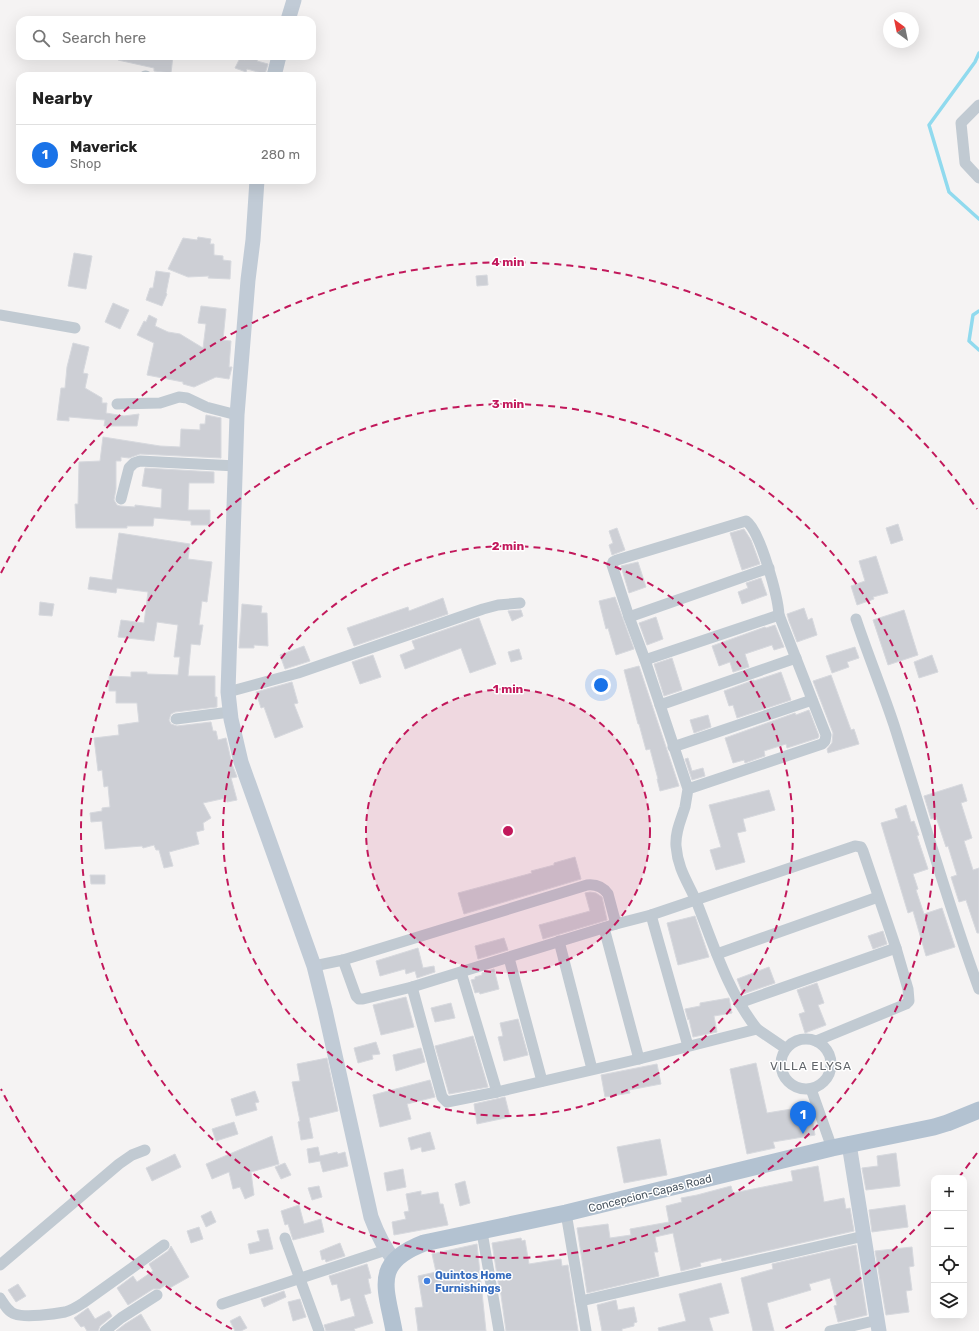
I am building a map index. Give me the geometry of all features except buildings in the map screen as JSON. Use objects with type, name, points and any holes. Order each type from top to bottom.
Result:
[{"type":"main road","name":"Concepcion-Capas Road","points":[[390,1255],[424,1243],[566,1214],[832,1148],[934,1127],[979,1110]]},
{"type":"main road","points":[[390,1255],[386,1274],[386,1285],[391,1330]]},
{"type":"street","points":[[289,16],[294,0]]},
{"type":"street","points":[[275,72],[278,60]]},
{"type":"street","points":[[979,105],[961,122],[965,163],[979,178]]},
{"type":"street","points":[[222,1304],[300,1279],[390,1255],[378,1235],[371,1217],[326,1010],[314,966],[248,782],[238,748],[230,712],[228,692],[237,415],[257,184]]},
{"type":"street","points":[[0,314],[75,328]]},
{"type":"street","points":[[117,404],[160,403],[179,397],[187,398],[206,407],[237,415]]},
{"type":"street","points":[[121,498],[129,468],[134,463],[140,461],[236,466]]},
{"type":"street","points":[[688,789],[822,744],[825,741],[826,735],[779,615],[777,596],[769,568],[753,530],[746,520],[617,560],[612,565],[688,789],[685,806],[677,829],[676,844],[678,861],[684,879],[696,900],[729,985],[748,1017],[758,1029],[785,1048]]},
{"type":"street","points":[[629,617],[769,568]]},
{"type":"street","points":[[228,692],[298,673],[483,609],[498,605],[520,603]]},
{"type":"street","points":[[645,660],[779,615]]},
{"type":"street","points":[[856,619],[893,723],[954,920],[979,989]]},
{"type":"street","points":[[660,705],[796,658]]},
{"type":"street","points":[[673,747],[812,700]]},
{"type":"street","points":[[176,719],[230,712]]},
{"type":"street","points":[[344,960],[356,996],[359,999],[364,999],[412,987],[616,924],[651,915],[855,846],[861,847],[896,948],[908,989],[909,998],[908,1002],[816,1041]]},
{"type":"street","points":[[314,966],[344,960],[587,884],[597,885],[606,891],[616,924]]},
{"type":"street","points":[[717,954],[878,897]]},
{"type":"street","points":[[651,915],[688,1046]]},
{"type":"street","points":[[604,928],[639,1059]]},
{"type":"street","points":[[559,942],[592,1069]]},
{"type":"street","points":[[740,1003],[896,948]]},
{"type":"street","points":[[509,958],[542,1081]]},
{"type":"street","points":[[461,972],[496,1092]]},
{"type":"street","points":[[412,987],[442,1097],[447,1102],[639,1059],[758,1029]]},
{"type":"street","points":[[806,1038],[816,1041],[825,1048],[830,1057],[831,1067],[828,1077],[820,1085],[811,1089],[800,1090],[791,1085],[784,1078],[780,1068],[781,1058],[785,1048],[794,1041],[806,1038]]},
{"type":"street","points":[[811,1089],[832,1148]]},
{"type":"street","points":[[830,1331],[878,1326],[849,1144]]},
{"type":"street","points":[[0,1265],[119,1164],[132,1155],[145,1150]]},
{"type":"street","points":[[566,1214],[586,1331]]},
{"type":"street","points":[[482,1232],[499,1331]]},
{"type":"street","points":[[581,1301],[864,1236]]},
{"type":"street","points":[[285,1238],[319,1331]]},
{"type":"street","points":[[0,1298],[13,1314],[28,1316],[65,1312],[83,1303],[164,1245]]},
{"type":"street","points":[[105,1331],[121,1318],[157,1295]]},
{"type":"waterway","points":[[979,53],[975,62],[929,125],[949,192],[979,219]]},
{"type":"waterway","points":[[979,311],[973,315],[969,341],[979,350]]},
{"type":"place","name":"Maverick","points":[[803,1134]]},
{"type":"place","name":"Quintos Home Furnishings","points":[[427,1281]]},
{"type":"district","name":"VILLA ELYSA","points":[[811,1066]]}]
